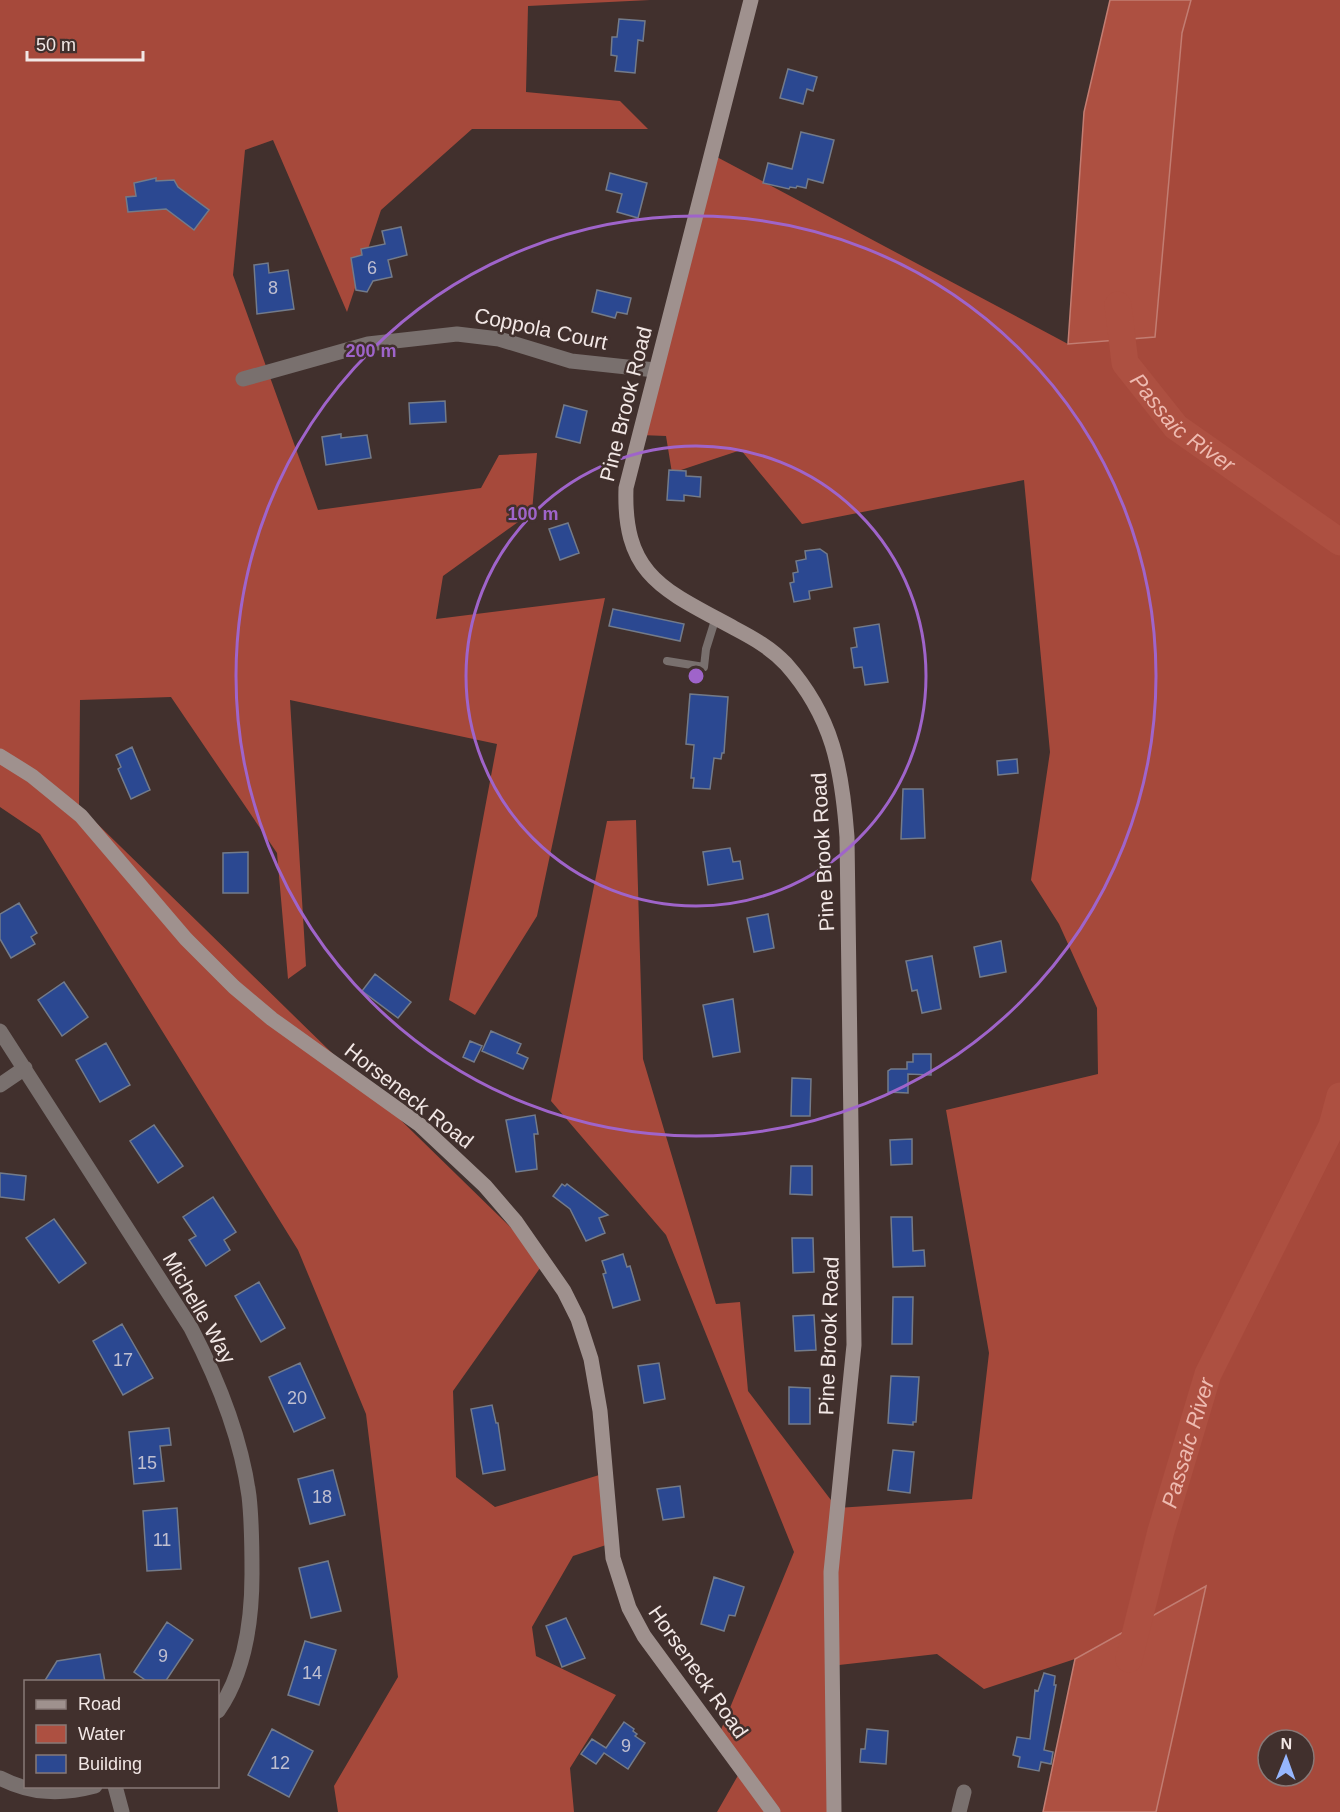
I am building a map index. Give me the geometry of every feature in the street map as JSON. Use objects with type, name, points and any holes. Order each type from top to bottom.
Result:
[{"type":"street","name":"Pine Brook Road","points":[[751,0],[626,488],[628,536],[638,559],[658,583],[770,649],[798,679],[831,733],[844,795],[848,843],[854,1335],[849,1407],[831,1572],[834,1812]]},
{"type":"street","name":"Coppola Court","points":[[243,379],[368,344],[457,333],[499,339],[571,361],[655,370]]},
{"type":"street","name":"Horseneck Road","points":[[0,756],[32,776],[81,816],[186,939],[234,987],[272,1019],[420,1125],[485,1186],[516,1222],[564,1291],[578,1319],[591,1359],[600,1411],[613,1558],[629,1608],[644,1636],[773,1812]]},
{"type":"street","name":"Michelle Way","points":[[0,1030],[191,1328],[226,1404],[249,1496],[252,1590],[250,1622],[243,1653],[233,1682],[219,1708]]},
{"type":"street","points":[[0,1085],[25,1068]]},
{"type":"street","points":[[0,1778],[24,1787]]},
{"type":"street","points":[[27,1788],[38,1792],[83,1788]]},
{"type":"street","points":[[116,1788],[122,1812]]},
{"type":"street","points":[[959,1812],[964,1792]]},
{"type":"lane","points":[[667,661],[704,667],[706,649],[716,617]]},
{"type":"shaded area","points":[[0,0],[650,0],[528,6],[526,92],[620,101],[648,129],[472,129],[381,210],[347,312],[273,140],[245,150],[233,275],[318,510],[481,488],[499,455],[537,453],[532,512],[443,576],[436,619],[605,598],[537,916],[475,1015],[449,1000],[497,744],[290,700],[306,966],[288,979],[277,853],[171,697],[80,700],[79,806],[545,1261],[453,1391],[456,1477],[495,1507],[609,1472],[612,1543],[573,1556],[532,1627],[536,1656],[616,1695],[570,1768],[574,1812],[338,1812],[334,1786],[398,1677],[366,1414],[298,1250],[40,834],[0,807]]},
{"type":"shaded area","points":[[1191,0],[1340,0],[1340,1812],[1156,1812],[1206,1587],[1075,1659],[984,1689],[937,1654],[839,1665],[830,1812],[717,1812],[744,1765],[718,1737],[794,1552],[666,1235],[551,1101],[607,821],[636,820],[643,1059],[716,1304],[740,1302],[748,1391],[837,1508],[972,1499],[989,1353],[946,1110],[1098,1074],[1097,1008],[1059,924],[1031,880],[1050,752],[1024,480],[802,524],[741,450],[672,473],[666,436],[640,435],[715,156],[1068,344],[1154,337],[1182,33]]},
{"type":"water","points":[[1110,0],[1191,0],[1182,33],[1155,337],[1068,344],[1084,112]]},
{"type":"water","points":[[1206,1586],[1156,1812],[1043,1812],[1075,1659]]},
{"type":"building","points":[[619,19],[645,21],[643,41],[638,40],[635,73],[615,71],[617,56],[611,55],[612,37],[617,37]]},
{"type":"building","points":[[788,69],[817,77],[813,91],[807,89],[803,104],[780,98]]},
{"type":"building","points":[[801,132],[834,140],[823,183],[808,179],[806,188],[797,186],[789,189],[763,183],[768,163],[792,169]]},
{"type":"building","points":[[610,173],[647,183],[638,218],[617,212],[622,194],[606,190]]},
{"type":"building","points":[[156,178],[156,181],[174,180],[178,187],[209,210],[194,230],[166,209],[128,212],[126,197],[136,196],[134,183]]},
{"type":"building","points":[[401,227],[407,255],[388,260],[392,277],[373,281],[367,292],[356,290],[351,258],[362,255],[361,249],[385,244],[382,231]]},
{"type":"building","points":[[268,263],[269,273],[288,270],[294,309],[257,314],[254,265]]},
{"type":"building","points":[[597,290],[631,298],[627,314],[617,312],[615,318],[592,312]]},
{"type":"building","points":[[445,401],[446,422],[410,424],[409,403]]},
{"type":"building","points":[[564,405],[587,411],[580,443],[556,437]]},
{"type":"building","points":[[341,434],[341,438],[367,435],[371,458],[326,465],[322,437]]},
{"type":"building","points":[[669,470],[686,471],[686,476],[701,477],[700,497],[684,495],[684,501],[667,500]]},
{"type":"building","points":[[568,523],[579,553],[560,560],[549,529]]},
{"type":"building","points":[[820,549],[827,554],[832,587],[809,591],[810,599],[794,602],[790,583],[794,582],[793,573],[798,572],[796,561],[806,559],[805,551]]},
{"type":"building","points":[[613,609],[684,624],[680,641],[609,626]]},
{"type":"building","points":[[879,624],[888,682],[865,685],[862,667],[854,668],[851,648],[857,647],[854,628]]},
{"type":"building","points":[[690,694],[728,697],[724,753],[721,759],[714,758],[710,789],[693,788],[694,778],[691,778],[694,745],[686,744]]},
{"type":"building","points":[[132,747],[150,790],[131,799],[118,769],[121,767],[116,755]]},
{"type":"building","points":[[1017,759],[1018,773],[998,775],[997,761]]},
{"type":"building","points":[[903,789],[923,789],[925,838],[901,839]]},
{"type":"building","points":[[730,848],[733,862],[740,861],[743,879],[708,885],[703,852]]},
{"type":"building","points":[[248,852],[248,893],[223,893],[223,853]]},
{"type":"building","points":[[19,903],[37,933],[31,937],[35,944],[11,958],[0,939],[0,914]]},
{"type":"building","points":[[768,914],[774,948],[754,952],[747,918]]},
{"type":"building","points":[[1001,941],[1006,972],[980,977],[974,947]]},
{"type":"building","points":[[932,956],[941,1009],[922,1013],[917,990],[912,991],[906,961]]},
{"type":"building","points":[[375,974],[411,1002],[398,1018],[362,991]]},
{"type":"building","points":[[64,982],[88,1017],[62,1036],[38,1000]]},
{"type":"building","points":[[733,999],[740,1052],[713,1057],[703,1005]]},
{"type":"building","points":[[491,1031],[521,1044],[517,1053],[528,1058],[523,1069],[482,1051]]},
{"type":"building","points":[[470,1041],[482,1046],[474,1062],[463,1057]]},
{"type":"building","points":[[106,1043],[130,1085],[100,1102],[76,1060]]},
{"type":"building","points":[[913,1054],[931,1054],[931,1075],[908,1074],[908,1093],[888,1092],[888,1071],[907,1069],[907,1062],[913,1062]]},
{"type":"building","points":[[792,1078],[811,1079],[810,1116],[791,1116]]},
{"type":"building","points":[[535,1115],[538,1134],[534,1134],[537,1169],[516,1172],[506,1120]]},
{"type":"building","points":[[154,1125],[183,1166],[158,1183],[130,1141]]},
{"type":"building","points":[[912,1139],[912,1164],[891,1165],[890,1140]]},
{"type":"building","points":[[791,1166],[812,1166],[812,1195],[790,1194]]},
{"type":"building","points":[[0,1173],[26,1176],[24,1200],[0,1197]]},
{"type":"building","points":[[562,1184],[565,1186],[567,1184],[608,1215],[599,1218],[605,1233],[586,1241],[570,1209],[553,1196]]},
{"type":"building","points":[[213,1197],[236,1232],[224,1240],[230,1250],[206,1266],[189,1240],[196,1236],[183,1217]]},
{"type":"building","points":[[891,1217],[912,1217],[913,1251],[924,1250],[925,1266],[893,1267]]},
{"type":"building","points":[[54,1219],[86,1263],[59,1283],[26,1238]]},
{"type":"building","points":[[792,1238],[813,1238],[814,1272],[793,1273]]},
{"type":"building","points":[[623,1254],[627,1267],[630,1266],[640,1300],[613,1308],[603,1274],[606,1273],[602,1261]]},
{"type":"building","points":[[259,1282],[285,1328],[261,1342],[235,1296]]},
{"type":"building","points":[[893,1297],[913,1297],[912,1344],[892,1344]]},
{"type":"building","points":[[814,1315],[816,1350],[795,1351],[793,1316]]},
{"type":"building","points":[[122,1324],[153,1378],[123,1395],[93,1341]]},
{"type":"building","points":[[300,1363],[325,1418],[294,1432],[269,1377]]},
{"type":"building","points":[[659,1363],[665,1399],[644,1403],[638,1366]]},
{"type":"building","points":[[891,1376],[919,1377],[916,1422],[913,1422],[913,1425],[888,1423]]},
{"type":"building","points":[[789,1387],[810,1388],[810,1424],[789,1424]]},
{"type":"building","points":[[492,1405],[496,1423],[498,1423],[505,1470],[483,1474],[471,1409]]},
{"type":"building","points":[[169,1428],[171,1445],[160,1446],[164,1481],[134,1484],[129,1432]]},
{"type":"building","points":[[893,1450],[914,1452],[910,1493],[888,1490]]},
{"type":"building","points":[[333,1470],[345,1515],[310,1524],[298,1479]]},
{"type":"building","points":[[680,1486],[684,1517],[663,1520],[657,1489]]},
{"type":"building","points":[[177,1508],[181,1569],[147,1571],[143,1511]]},
{"type":"building","points":[[328,1561],[341,1611],[311,1618],[299,1568]]},
{"type":"building","points":[[714,1577],[744,1587],[735,1616],[729,1615],[724,1631],[701,1624]]},
{"type":"building","points":[[566,1618],[585,1658],[562,1667],[546,1626]]},
{"type":"building","points":[[167,1622],[193,1640],[166,1680],[145,1680],[134,1672]]},
{"type":"building","points":[[305,1641],[336,1650],[319,1705],[288,1695]]},
{"type":"building","points":[[100,1654],[105,1680],[45,1680],[57,1661]]},
{"type":"building","points":[[1044,1673],[1055,1676],[1054,1685],[1056,1685],[1044,1750],[1053,1752],[1051,1764],[1041,1762],[1039,1771],[1018,1767],[1020,1757],[1013,1755],[1017,1737],[1030,1739],[1035,1690],[1038,1691]]},
{"type":"building","points":[[624,1722],[634,1729],[633,1731],[637,1734],[635,1736],[645,1743],[628,1769],[604,1753],[596,1764],[581,1754],[592,1739],[606,1748]]},
{"type":"building","points":[[272,1729],[313,1751],[289,1797],[248,1775]]},
{"type":"building","points":[[867,1729],[888,1731],[886,1764],[860,1762],[861,1749],[865,1749]]},
{"type":"waterway","name":"Passaic River","points":[[1118,305],[1125,363],[1176,427],[1340,542]]},
{"type":"waterway","name":"Passaic River","points":[[1129,1659],[1161,1531],[1208,1374],[1332,1126],[1340,1096]]}]
